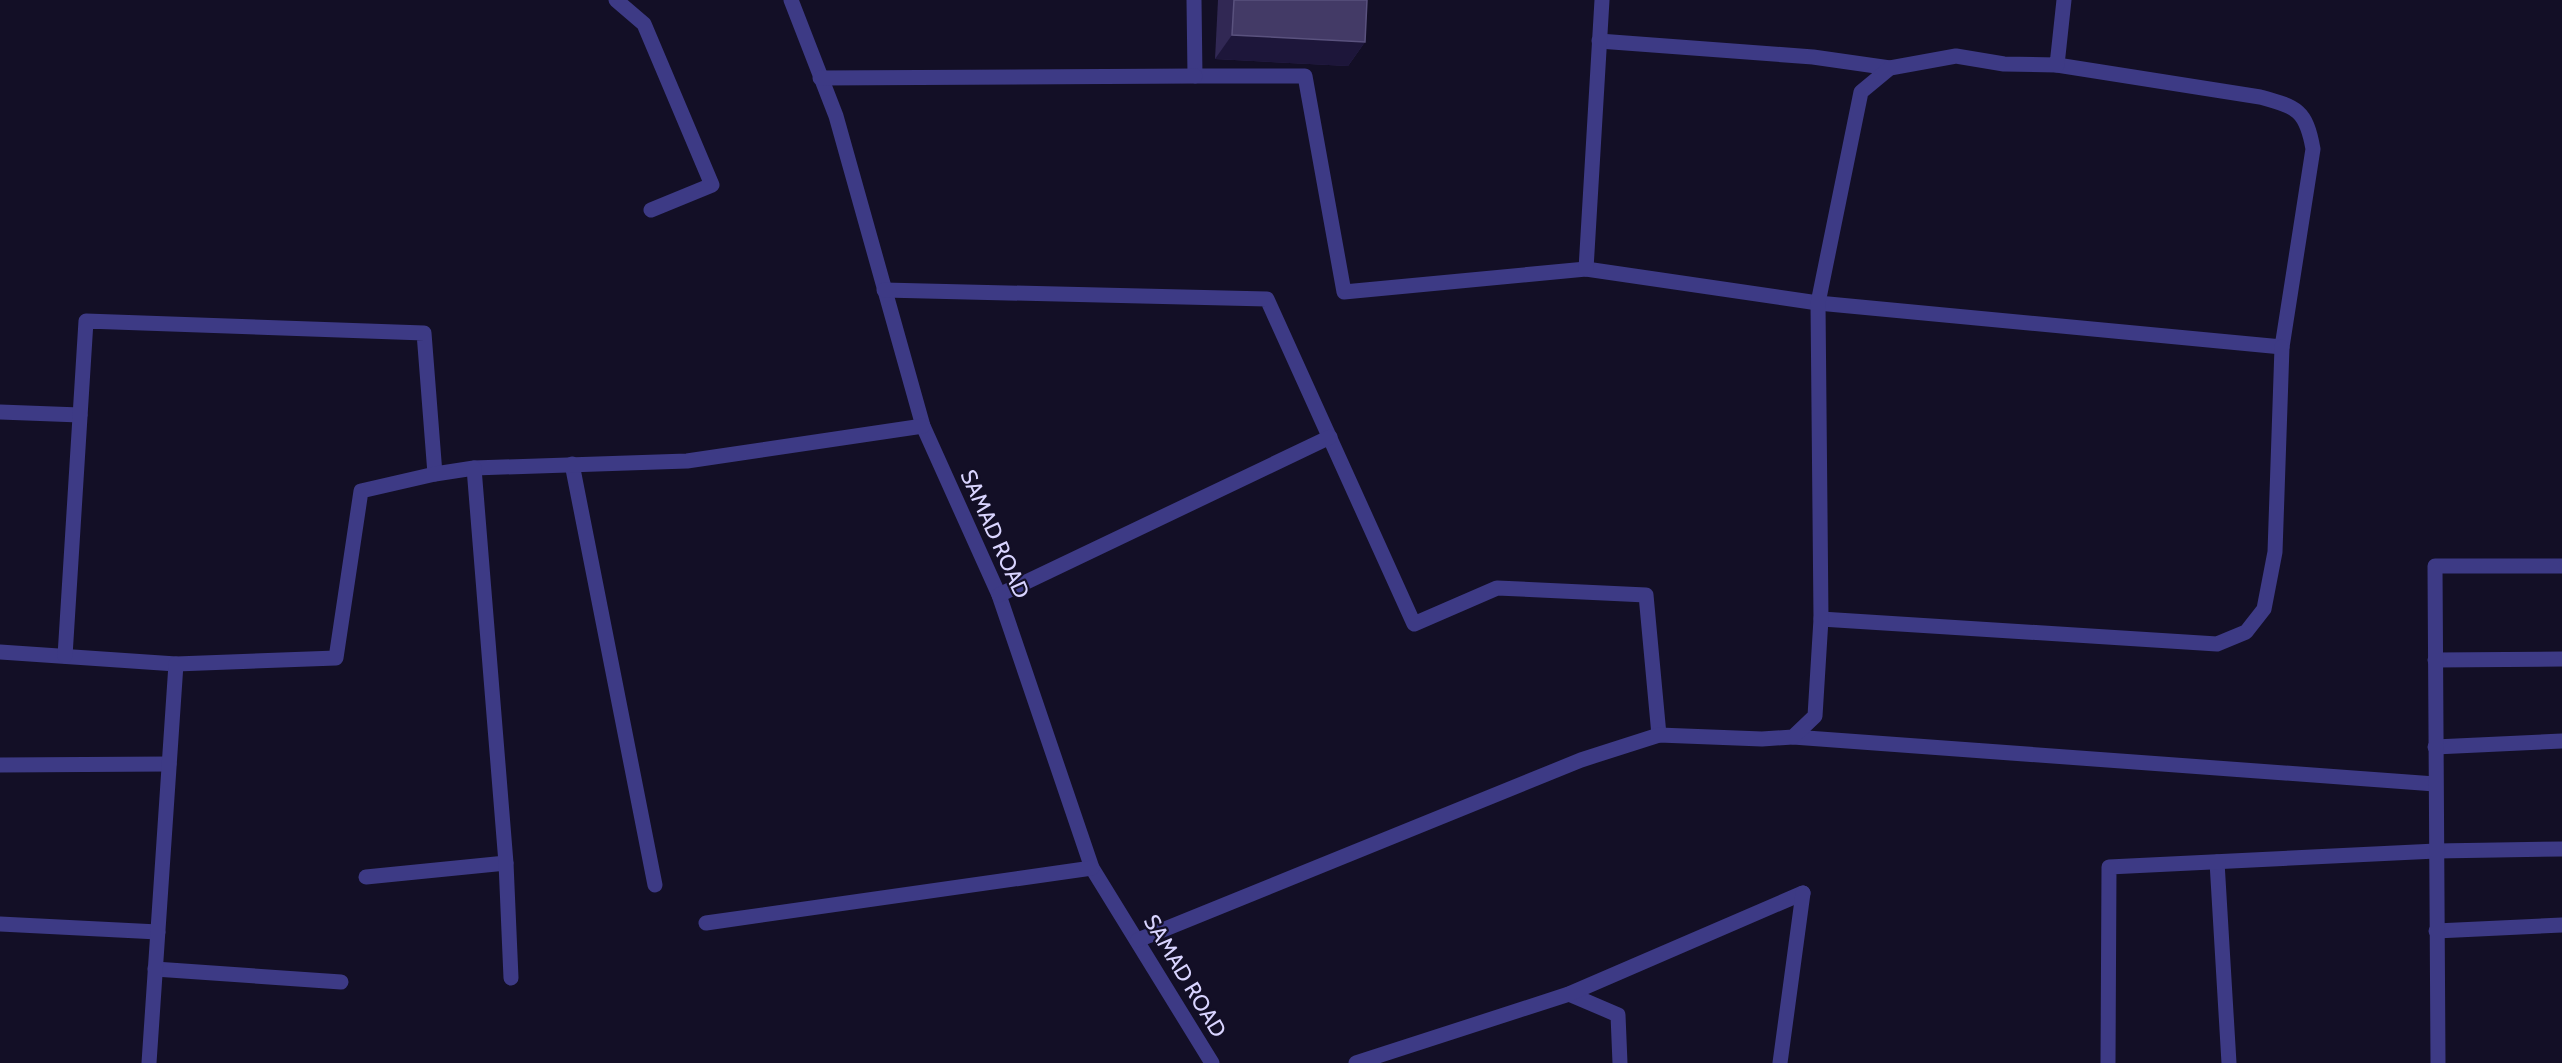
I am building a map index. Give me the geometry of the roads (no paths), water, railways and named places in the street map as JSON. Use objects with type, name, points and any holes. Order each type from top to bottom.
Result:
[{"type":"street","points":[[616,0],[644,24],[712,185],[651,210]]},
{"type":"street","name":"SAMAD ROAD","points":[[791,0],[836,116],[923,426],[999,595],[1092,868],[1212,1063]]},
{"type":"street","points":[[1194,0],[1195,76]]},
{"type":"street","points":[[1586,269],[1602,0]]},
{"type":"street","points":[[2057,65],[2064,0]]},
{"type":"street","points":[[1599,41],[1813,57],[1890,68],[1956,56],[2004,64],[2057,65],[2260,97],[2291,106],[2309,126],[2313,149],[2282,347],[2275,552],[2264,609],[2246,632],[2217,644],[1821,619]]},
{"type":"street","points":[[1793,737],[1815,716],[1821,619],[1818,303],[1861,92],[1890,68]]},
{"type":"street","points":[[820,78],[1305,76],[1344,292],[1586,269],[1818,303],[2282,347]]},
{"type":"street","points":[[884,290],[1267,298],[1414,624],[1497,588],[1646,595],[1659,735]]},
{"type":"street","points":[[65,656],[86,321],[424,333],[435,474]]},
{"type":"street","points":[[0,412],[80,415]]},
{"type":"street","points":[[0,652],[176,664],[336,658],[361,491],[435,474],[474,468],[687,461],[923,426]]},
{"type":"street","points":[[999,595],[1330,437]]},
{"type":"street","points":[[572,464],[655,885]]},
{"type":"street","points":[[474,468],[506,863],[511,978]]},
{"type":"street","points":[[2438,1063],[2435,566],[2562,566]]},
{"type":"street","points":[[2435,660],[2562,659]]},
{"type":"street","points":[[149,1063],[176,664]]},
{"type":"street","points":[[1138,940],[1581,760],[1659,735],[1762,739],[1793,737],[2435,784]]},
{"type":"street","points":[[2435,747],[2562,741]]},
{"type":"street","points":[[0,765],[169,764]]},
{"type":"street","points":[[2108,1063],[2109,867],[2436,851],[2562,849]]},
{"type":"street","points":[[2217,862],[2229,1063]]},
{"type":"street","points":[[366,877],[506,863]]},
{"type":"street","points":[[706,923],[1092,868]]},
{"type":"street","points":[[1356,1063],[1569,993],[1803,893],[1780,1063]]},
{"type":"street","points":[[0,924],[158,932]]},
{"type":"street","points":[[2436,931],[2562,925]]},
{"type":"street","points":[[155,969],[341,982]]},
{"type":"street","points":[[1569,993],[1618,1015],[1620,1063]]}]
